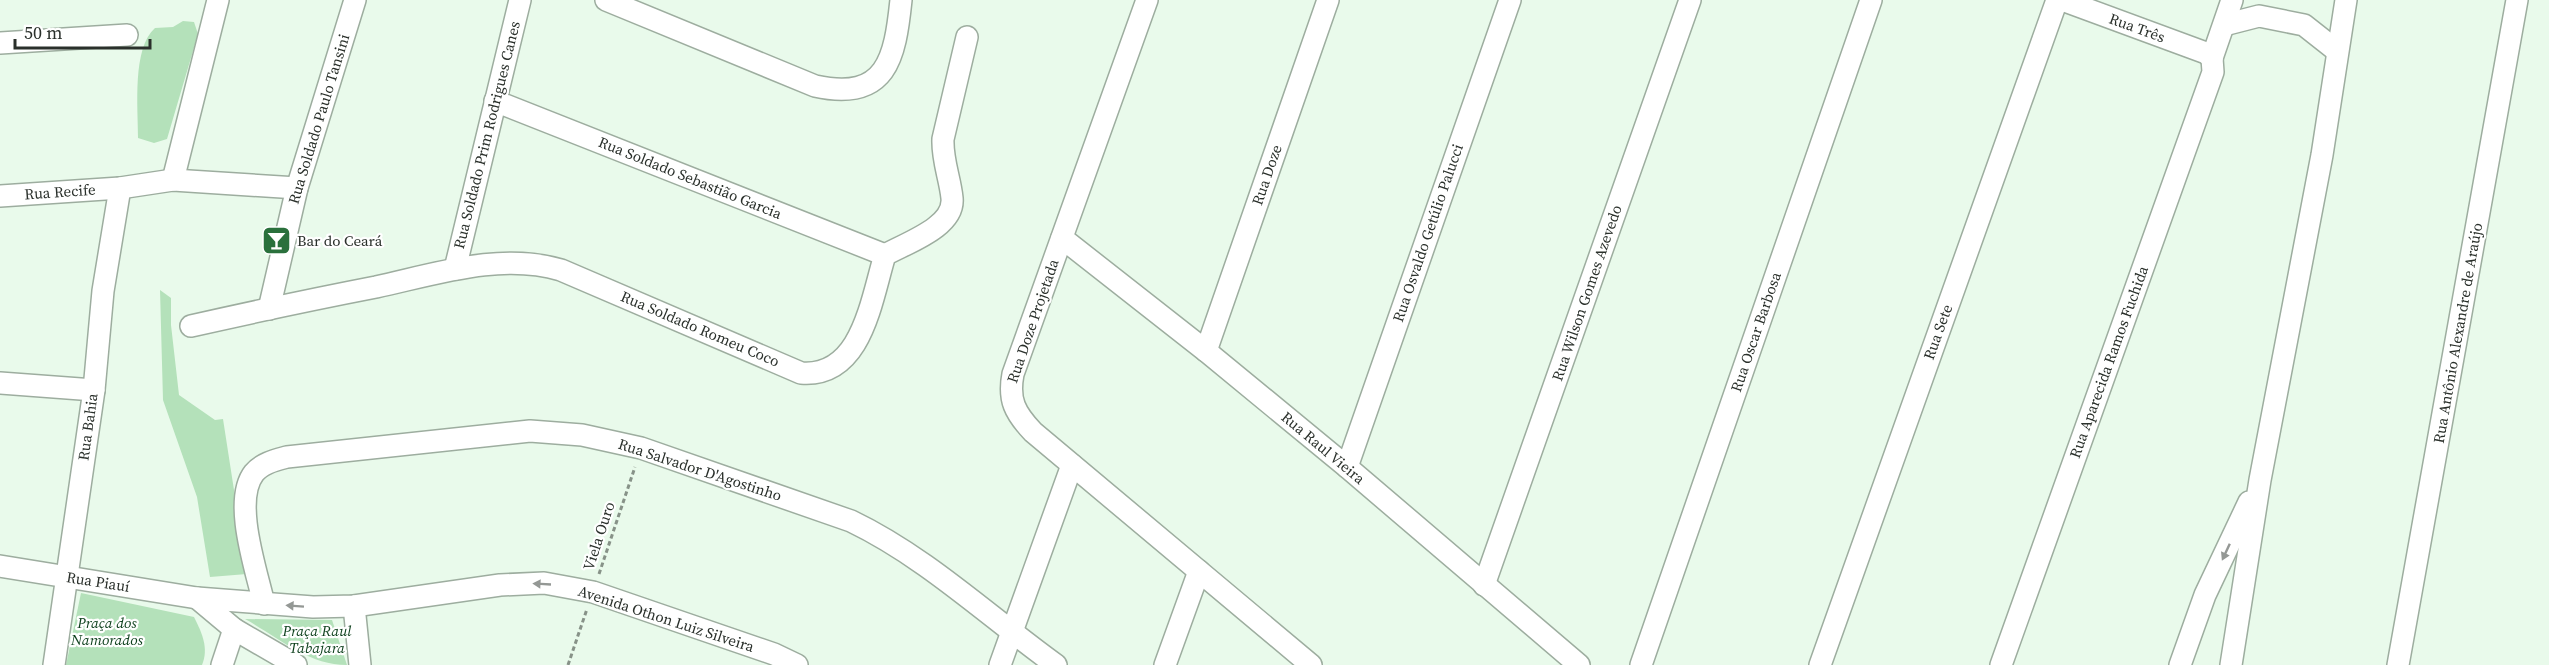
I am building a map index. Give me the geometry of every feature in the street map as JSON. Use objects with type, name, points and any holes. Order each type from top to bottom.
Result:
[{"type":"street","points":[[173,180],[218,0]]},
{"type":"street","name":"Rua Soldado Paulo Tansini","points":[[269,309],[297,188],[355,0]]},
{"type":"street","name":"Rua Soldado Prim Rodrigues Canes","points":[[455,269],[520,0]]},
{"type":"street","points":[[606,0],[815,86],[839,91],[857,88],[873,81],[886,68],[894,49],[901,0]]},
{"type":"street","name":"Rua Doze Projetada","points":[[1147,0],[1010,391],[1012,405],[1019,418],[1072,465],[1311,665]]},
{"type":"street","name":"Rua Doze","points":[[1206,351],[1328,0]]},
{"type":"street","name":"Rua Osvaldo Getúlio Palucci","points":[[1347,467],[1510,0]]},
{"type":"street","name":"Rua Wilson Gomes Azevedo","points":[[1484,585],[1689,0]]},
{"type":"street","name":"Rua Oscar Barbosa","points":[[1641,665],[1871,0]]},
{"type":"street","name":"Rua Sete","points":[[1820,665],[2057,0]]},
{"type":"street","name":"Rua Três","points":[[2062,0],[2212,58]]},
{"type":"street","name":"Rua Aparecida Ramos Fuchida","points":[[2001,665],[2213,72],[2212,58],[2232,0]]},
{"type":"street","points":[[2231,665],[2260,480],[2322,154],[2346,0]]},
{"type":"street","name":"Rua Antônio Alexandre de Araújo","points":[[2397,665],[2517,0]]},
{"type":"street","points":[[2224,25],[2259,16],[2304,25],[2337,51]]},
{"type":"street","points":[[0,43],[127,35]]},
{"type":"street","points":[[885,255],[937,225],[946,218],[952,206],[942,154],[943,139],[967,37]]},
{"type":"street","name":"Rua Soldado Sebastião Garcia","points":[[495,101],[885,255]]},
{"type":"street","name":"Rua Recife","points":[[0,196],[120,188],[173,180],[297,188]]},
{"type":"street","name":"Rua Bahia","points":[[54,665],[94,390],[103,291],[120,188]]},
{"type":"street","name":"Rua Raul Vieira","points":[[1062,238],[1206,351],[1347,467],[1580,665]]},
{"type":"street","name":"Rua Soldado Romeu Coco","points":[[191,326],[455,269],[518,262],[551,267],[801,373],[818,374],[846,358],[857,340],[885,255]]},
{"type":"street","points":[[0,383],[94,390]]},
{"type":"street","name":"Rua Salvador D'Agostinho","points":[[264,604],[245,510],[247,489],[255,473],[269,462],[287,457],[530,431],[582,435],[641,448],[851,521],[881,535],[908,552],[1012,634],[1056,665]]},
{"type":"street","points":[[1000,665],[1072,465]]},
{"type":"street","points":[[2180,665],[2205,595],[2260,480]]},
{"type":"street","name":"Rua Piauí","points":[[0,566],[197,598]]},
{"type":"street","points":[[1166,663],[1199,571]]},
{"type":"street","name":"Avenida Othon Luiz Silveira","points":[[354,606],[500,585],[544,583],[593,592],[797,665]]},
{"type":"street","points":[[197,598],[264,604],[354,606],[360,665]]},
{"type":"street","points":[[197,598],[234,629],[296,665]]},
{"type":"street","points":[[222,665],[234,629]]},
{"type":"path","name":"Viela Ouro","points":[[568,665],[641,448]]},
{"type":"green space","points":[[183,21],[194,22],[198,34],[167,139],[154,143],[138,138],[137,95],[143,49],[155,28],[173,27]]},
{"type":"green space","points":[[160,290],[171,298],[171,325],[179,395],[215,420],[223,419],[247,574],[210,577],[197,497],[163,400]]},
{"type":"green space","name":"Praça dos Namorados","points":[[81,593],[194,617],[205,647],[202,665],[66,665]]},
{"type":"green space","name":"Praça Raul Tabajara","points":[[245,619],[332,620],[347,665],[333,664],[306,655]]},
{"type":"place","name":"Bar do Ceará","points":[[276,241]]}]
